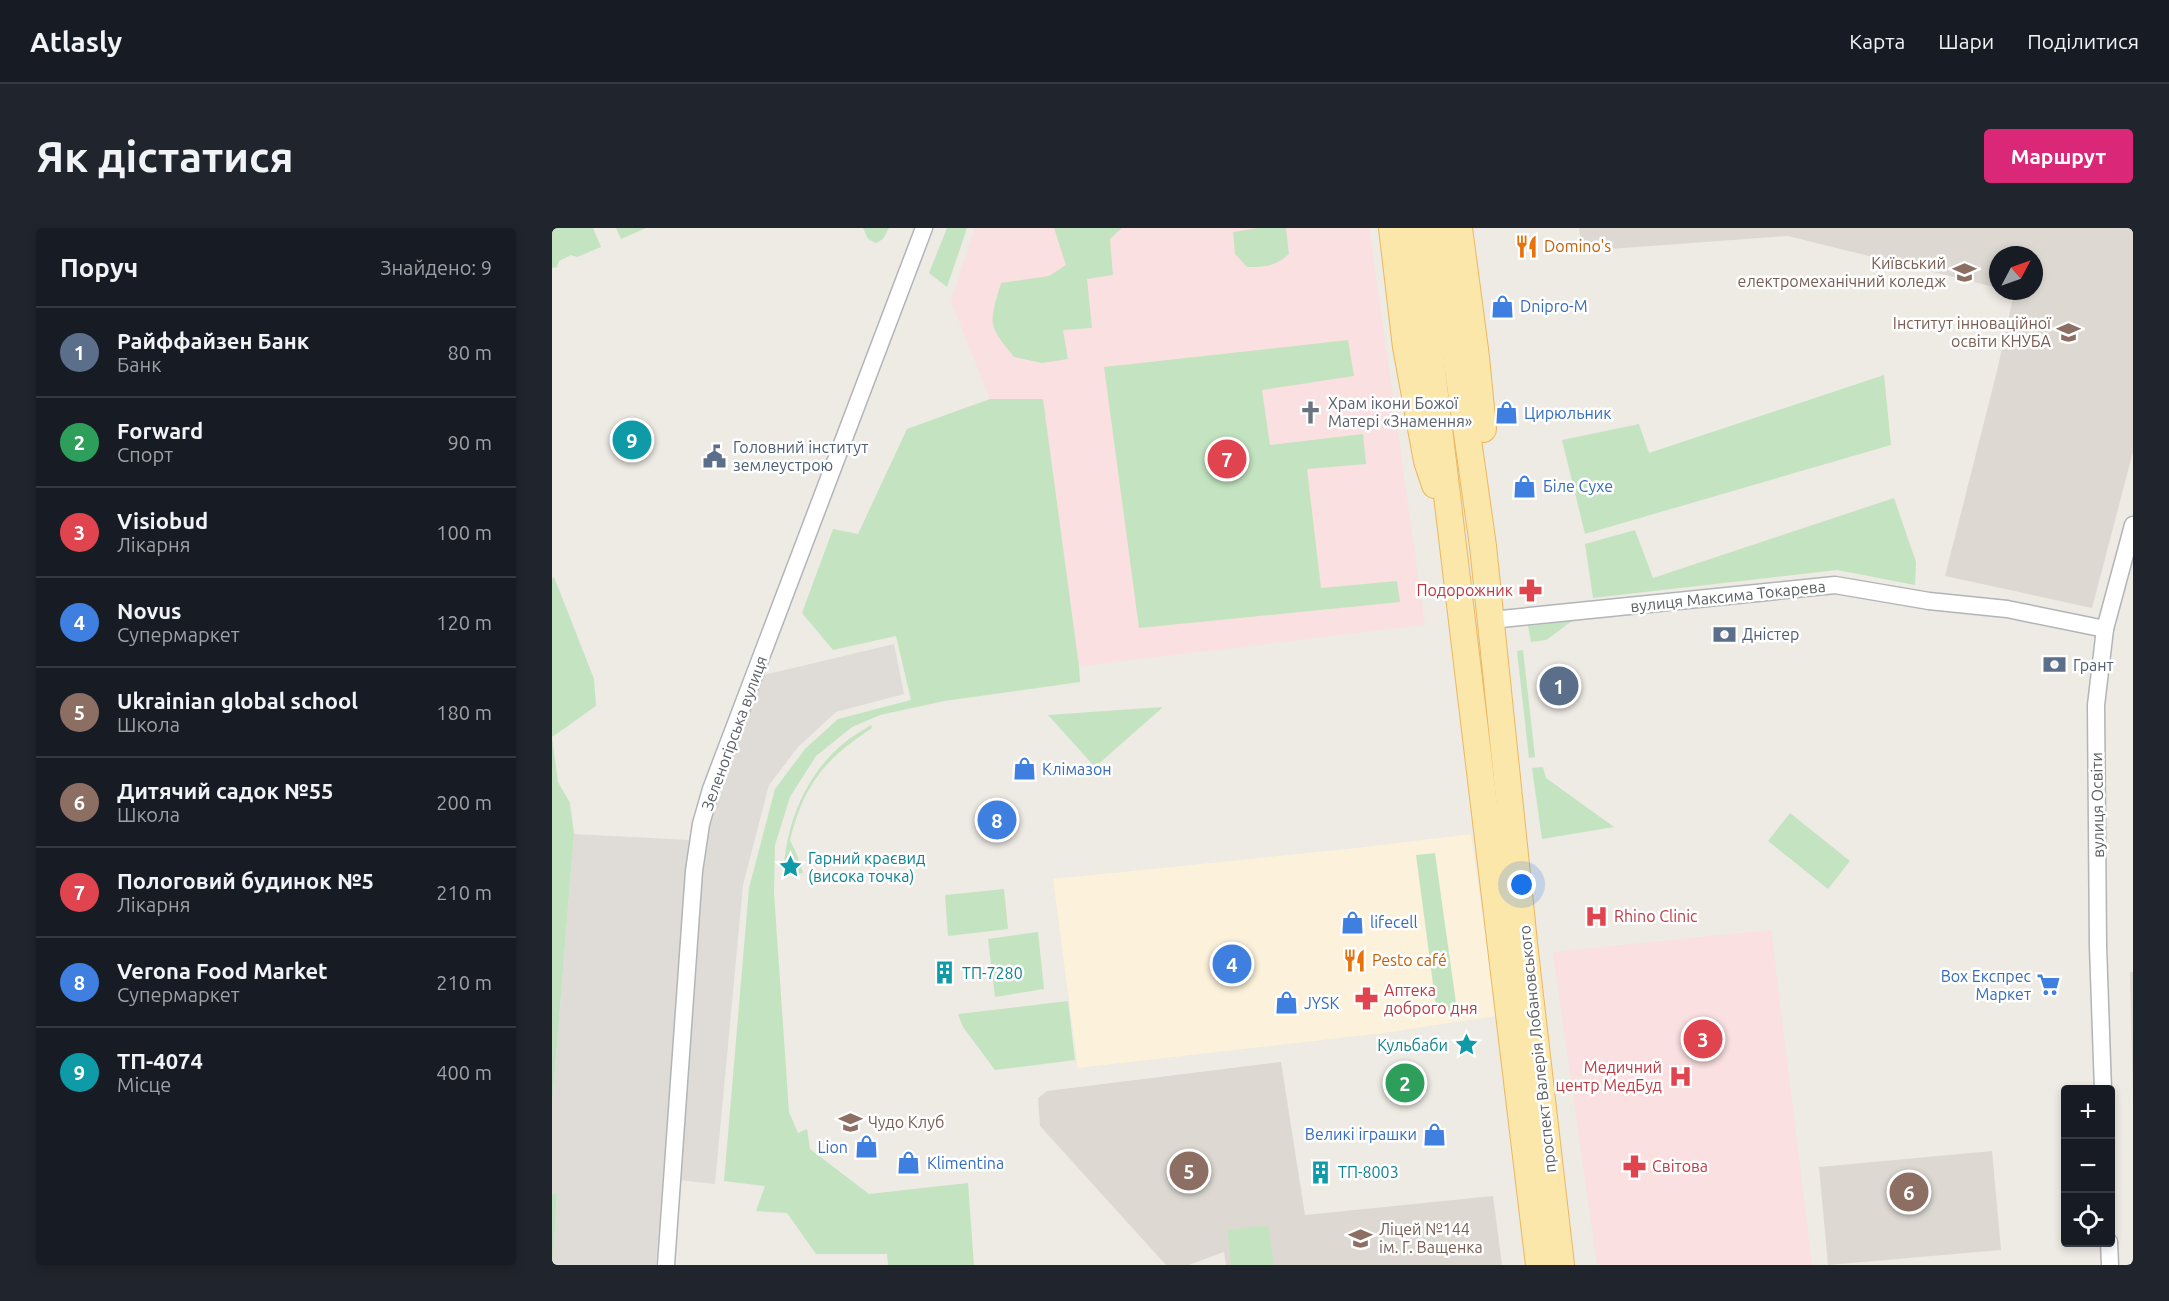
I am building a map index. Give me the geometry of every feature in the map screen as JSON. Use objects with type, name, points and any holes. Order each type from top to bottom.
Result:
[{"type":"main road","name":"проспект Валерія Лобановського","points":[[1392,228],[1406,347],[1427,461],[1455,547]]},
{"type":"main road","name":"проспект Валерія Лобановського","points":[[1415,228],[1455,547],[1539,1265]]},
{"type":"main road","name":"проспект Валерія Лобановського","points":[[1438,228],[1483,546],[1525,952],[1561,1265]]},
{"type":"main road","name":"проспект Валерія Лобановського","points":[[1459,228],[1476,357],[1485,455],[1483,546]]},
{"type":"street","name":"Зеленогірська вулиця","points":[[666,1265],[694,871],[701,824],[711,789],[924,228]]},
{"type":"street","name":"вулиця Освіти","points":[[2103,1085],[2098,946],[2096,705],[2105,629],[2133,525]]},
{"type":"street","name":"вулиця Максима Токарева","points":[[1491,620],[1835,585],[1929,601],[2007,609],[2105,629]]},
{"type":"street","points":[[2109,1247],[2110,1265]]},
{"type":"shaded area","points":[[975,228],[1369,228],[1425,625],[1079,666],[1043,400],[990,399],[951,301]]},
{"type":"shaded area","points":[[1579,228],[2133,228],[2133,452],[2092,608],[1945,576],[1997,371],[2012,300],[2043,300],[2043,246],[1989,246],[1989,286],[1788,236],[1582,251]]},
{"type":"shaded area","points":[[894,644],[904,694],[836,712],[798,747],[769,785],[743,885],[715,1184],[679,1180],[702,881],[711,817],[764,675]]},
{"type":"shaded area","points":[[574,834],[689,840],[656,1265],[553,1265],[557,1194],[552,1194],[552,1106]]},
{"type":"shaded area","points":[[1471,834],[1497,1016],[1383,1033],[1078,1068],[1053,879]]},
{"type":"shaded area","name":"Медичний центр МедБуд","points":[[1771,930],[1812,1265],[1597,1265],[1553,952]]},
{"type":"shaded area","points":[[2130,972],[2133,972],[2133,1103]]},
{"type":"shaded area","points":[[1281,1062],[1305,1215],[1493,1196],[1502,1265],[1226,1265],[1224,1252],[1189,1265],[1166,1265],[1040,1126],[1038,1098],[1047,1091]]},
{"type":"shaded area","points":[[1992,1151],[2001,1250],[1828,1265],[1819,1167]]},
{"type":"green space","points":[[552,228],[593,228],[601,247],[577,257],[571,255],[559,261],[557,267],[552,268]]},
{"type":"green space","points":[[616,228],[646,228],[621,239]]},
{"type":"green space","points":[[863,228],[889,228],[883,239],[876,243],[868,239]]},
{"type":"green space","points":[[947,228],[967,228],[947,287],[929,273]]},
{"type":"green space","points":[[1054,228],[1122,228],[1110,239],[1113,275],[1087,279],[1092,328],[1063,330],[1068,359],[1042,363],[1014,357],[995,330],[993,316],[1001,283],[1049,276],[1066,265]]},
{"type":"green space","points":[[1258,228],[1286,228],[1289,254],[1270,265],[1247,267],[1235,254],[1233,232]]},
{"type":"green space","points":[[1348,340],[1354,376],[1262,390],[1270,445],[1363,434],[1366,464],[1307,469],[1321,588],[1397,581],[1400,602],[1139,628],[1104,367]]},
{"type":"green space","points":[[1884,375],[1891,445],[1585,534],[1562,440],[1639,424],[1649,453]]},
{"type":"green space","points":[[990,399],[1043,399],[1080,682],[944,701],[880,715],[852,727],[816,756],[790,797],[775,845],[774,893],[789,1112],[798,1133],[807,1129],[810,1149],[869,1194],[968,1183],[974,1265],[888,1265],[887,1254],[816,1254],[787,1213],[756,1211],[765,1186],[724,1181],[749,888],[775,789],[805,749],[838,719],[911,700],[896,636],[833,650],[802,613],[833,529],[858,534],[907,429]]},
{"type":"green space","points":[[1894,498],[1916,562],[1915,585],[1837,570],[1593,598],[1585,544],[1635,530],[1653,578]]},
{"type":"green space","points":[[554,577],[594,679],[596,706],[552,737],[552,579]]},
{"type":"green space","points":[[1572,621],[1546,640],[1531,642],[1528,626]]},
{"type":"green space","points":[[1523,650],[1535,757],[1529,758],[1517,651]]},
{"type":"green space","points":[[1163,707],[1095,767],[1048,715]]},
{"type":"green space","points":[[871,725],[872,728],[829,762],[810,788],[802,803],[790,840],[803,873],[783,875],[793,820],[808,786],[830,756],[847,740]]},
{"type":"green space","points":[[552,737],[558,782],[570,803],[574,834],[552,1106]]},
{"type":"green space","points":[[1543,767],[1546,778],[1614,827],[1542,839],[1532,768]]},
{"type":"green space","points":[[1790,813],[1850,861],[1828,889],[1768,841]]},
{"type":"green space","points":[[1435,853],[1457,1010],[1437,1014],[1416,855]]},
{"type":"green space","points":[[1004,889],[1008,929],[948,936],[945,895]]},
{"type":"green space","points":[[1038,932],[1044,989],[995,997],[988,939]]},
{"type":"green space","points":[[1068,1001],[1075,1060],[995,1070],[963,1027],[958,1014]]},
{"type":"green space","points":[[552,1194],[557,1194],[553,1265],[552,1265]]},
{"type":"green space","points":[[1268,1225],[1274,1265],[1231,1265],[1227,1230]]},
{"type":"place","name":"Domino's","points":[[1526,246]]},
{"type":"place","name":"Київський електромеханічний коледж","points":[[1964,272]]},
{"type":"place","name":"Dnipro-M","points":[[1502,306]]},
{"type":"place","name":"Інститут інноваційної освіти КНУБА","points":[[2069,332]]},
{"type":"place","name":"Храм ікони Божої Матері «Знамення»","points":[[1310,412]]},
{"type":"place","name":"Цирюльник","points":[[1506,413]]},
{"type":"place","name":"ТП-4074","points":[[632,440]]},
{"type":"place","name":"Головний інститут землеустрою","points":[[715,456]]},
{"type":"place","name":"Пологовий будинок №5","points":[[1227,459]]},
{"type":"place","name":"Біле Сухе","points":[[1525,486]]},
{"type":"place","name":"Подорожник","points":[[1531,590]]},
{"type":"place","name":"Дністер","points":[[1724,634]]},
{"type":"place","name":"Грант","points":[[2055,665]]},
{"type":"place","name":"Райффайзен Банк","points":[[1559,686]]},
{"type":"place","name":"Клімазон","points":[[1024,769]]},
{"type":"place","name":"Verona Food Market","points":[[997,820]]},
{"type":"place","name":"Гарний краєвид (висока точка)","points":[[790,867]]},
{"type":"place","name":"Rhino Clinic","points":[[1596,916]]},
{"type":"place","name":"lifecell","points":[[1352,922]]},
{"type":"place","name":"Pesto café","points":[[1354,960]]},
{"type":"place","name":"Novus","points":[[1232,964]]},
{"type":"place","name":"ТП-7280","points":[[944,973]]},
{"type":"place","name":"Box Експрес Маркет","points":[[2049,985]]},
{"type":"place","name":"Аптека доброго дня","points":[[1366,999]]},
{"type":"place","name":"JYSK","points":[[1286,1003]]},
{"type":"place","name":"Visiobud","points":[[1703,1039]]},
{"type":"place","name":"Кульбаби","points":[[1466,1045]]},
{"type":"place","name":"Медичний центр МедБуд","points":[[1680,1076]]},
{"type":"place","name":"Forward","points":[[1405,1083]]},
{"type":"place","name":"Чудо Клуб","points":[[850,1122]]},
{"type":"place","name":"Великі іграшки","points":[[1435,1134]]},
{"type":"place","name":"Lion","points":[[866,1147]]},
{"type":"place","name":"Klimentina","points":[[909,1163]]},
{"type":"place","name":"Світова","points":[[1634,1166]]},
{"type":"place","name":"Ukrainian global school","points":[[1189,1171]]},
{"type":"place","name":"ТП-8003","points":[[1320,1172]]},
{"type":"place","name":"Дитячий садок №55","points":[[1909,1192]]},
{"type":"place","name":"Ліцей №144 ім. Г. Ващенка","points":[[1361,1238]]}]
